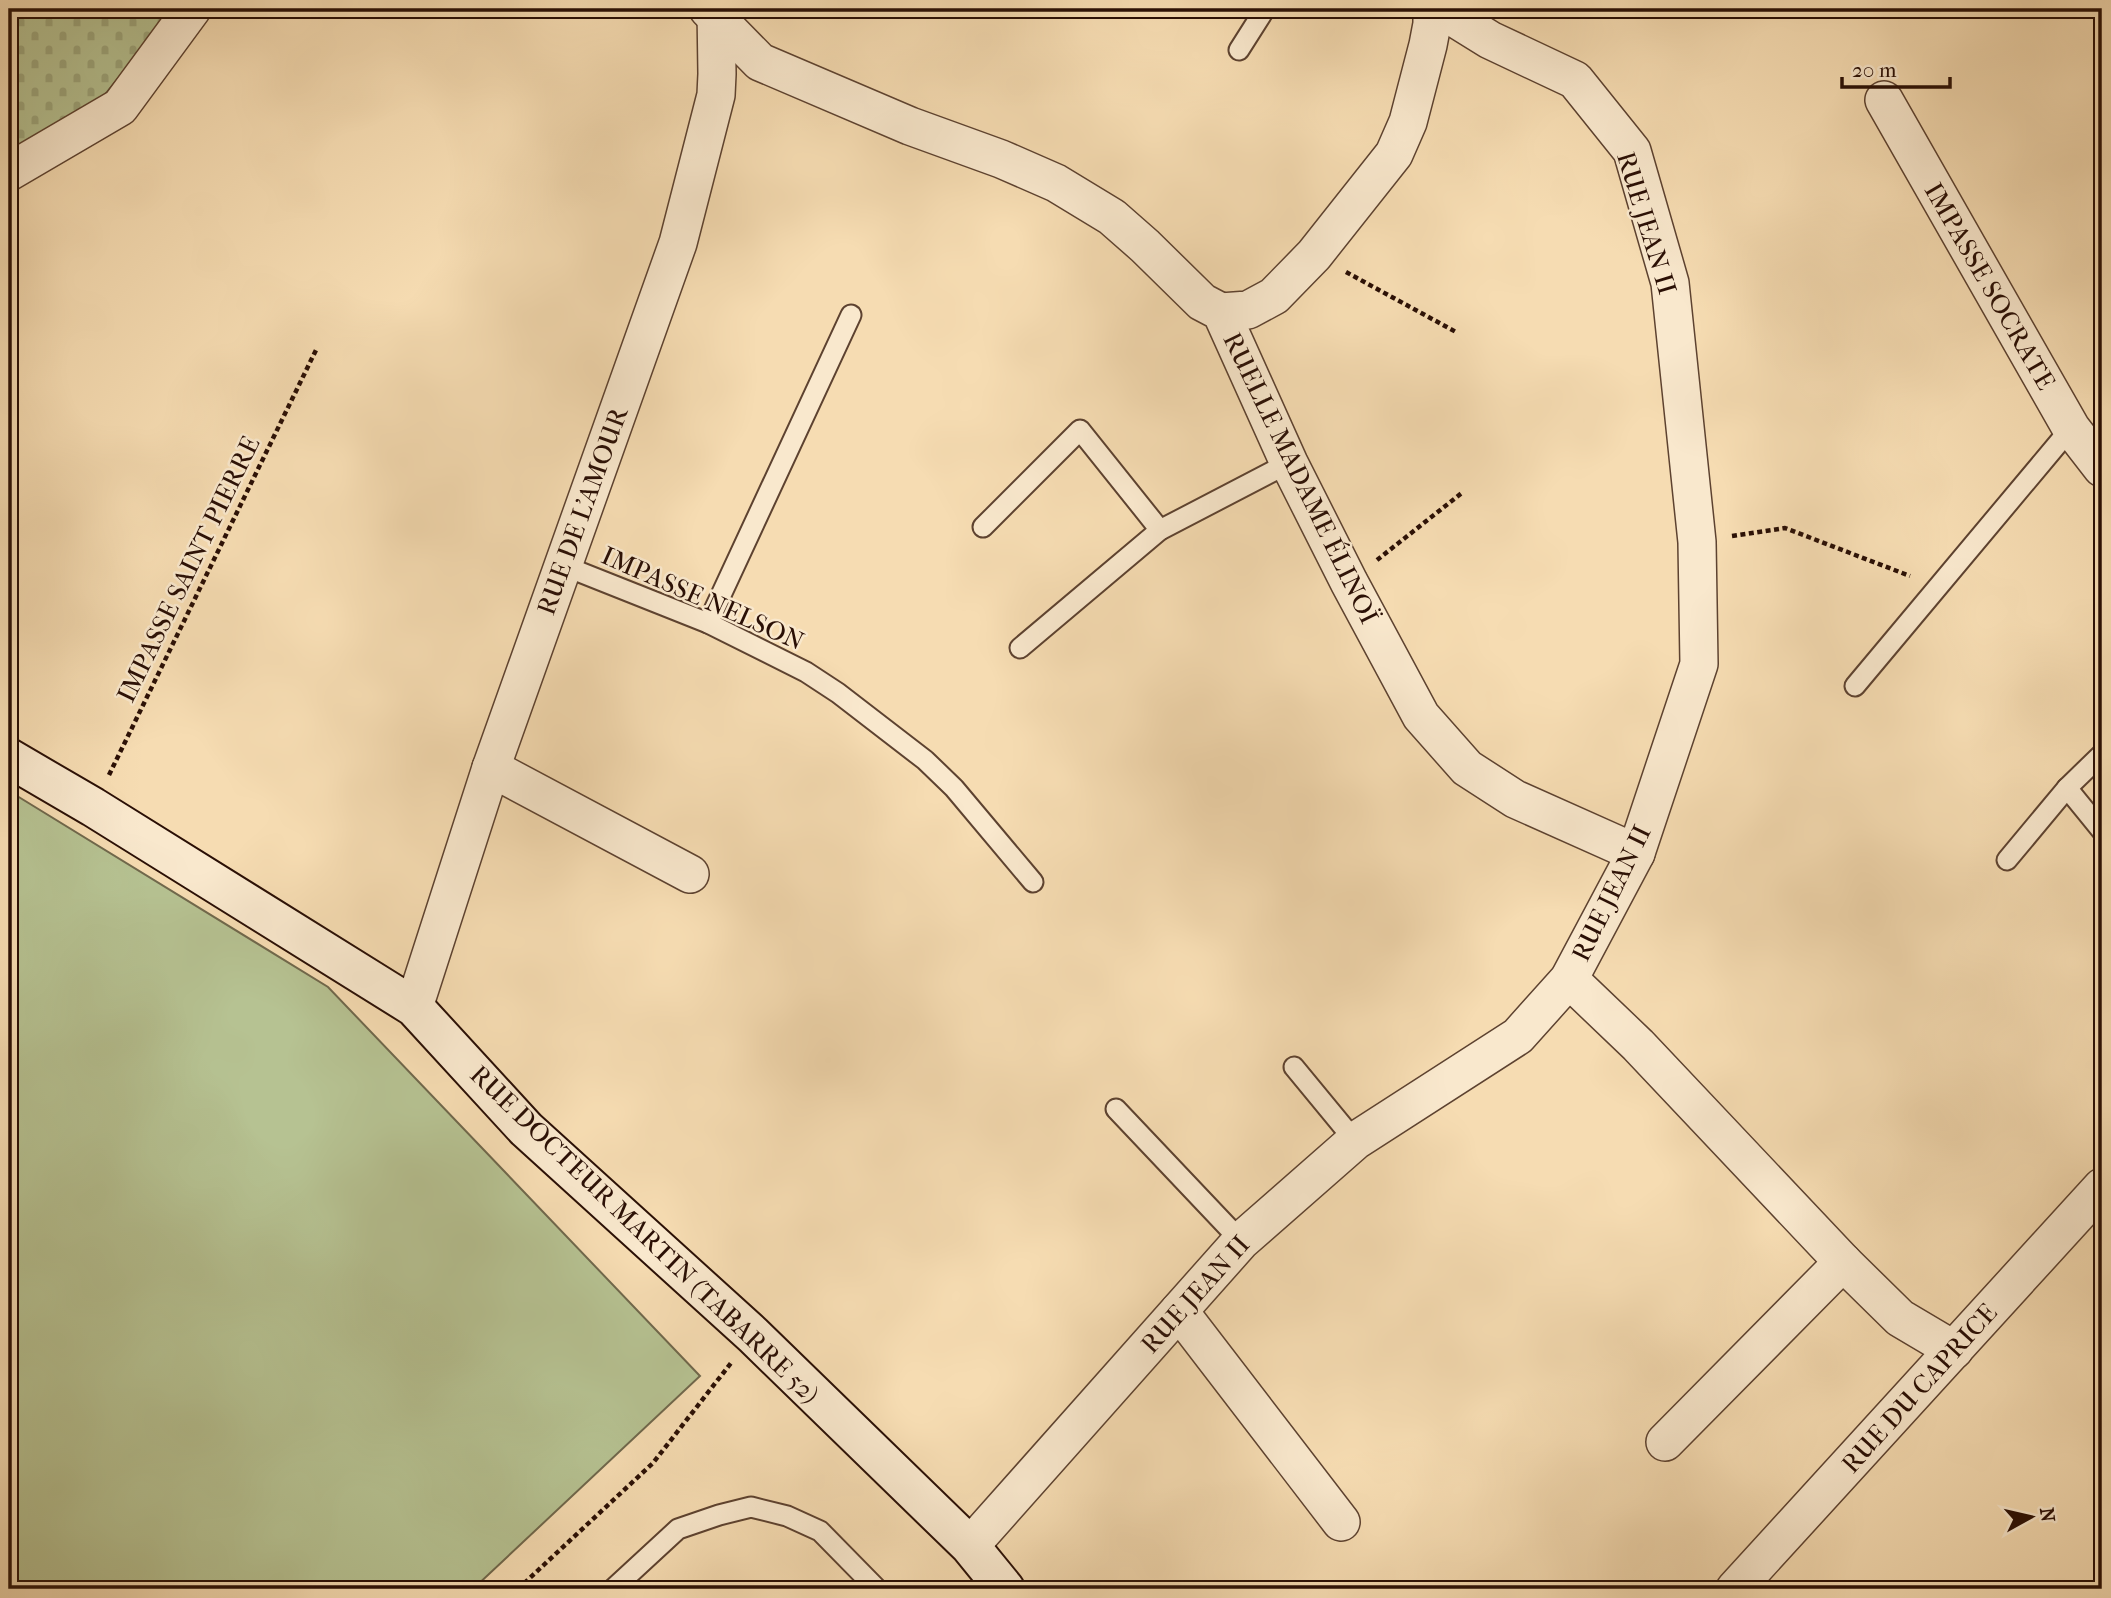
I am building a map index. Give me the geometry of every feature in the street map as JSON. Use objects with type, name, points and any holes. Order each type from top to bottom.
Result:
[{"type":"street","points":[[9,172],[120,107],[192,9]]},
{"type":"street","points":[[1221,312],[1248,310],[1274,296],[1314,255],[1394,154],[1408,122],[1428,45],[1432,9]]},
{"type":"street","name":"RUE JEAN II","points":[[970,1546],[1241,1241],[1355,1141],[1518,1036],[1569,979],[1636,853],[1699,664],[1697,542],[1670,283],[1632,151],[1575,80],[1490,40],[1440,9]]},
{"type":"street","name":"RUELLE MADAME ÉLINOÏ","points":[[713,11],[760,62],[910,126],[1001,159],[1056,183],[1112,217],[1202,302],[1221,312],[1289,463],[1421,716],[1467,768],[1515,799],[1636,853]]},
{"type":"street","name":"RUE DE L'AMOUR","points":[[414,1007],[491,768],[678,243],[716,95],[718,74],[713,11]]},
{"type":"street","name":"IMPASSE SOCRATE","points":[[1884,100],[2071,428],[2102,468]]},
{"type":"street","name":"RUE DOCTEUR MARTIN (TABARRE 52)","points":[[9,758],[93,807],[414,1007],[526,1129],[753,1335],[970,1546],[1005,1589]]},
{"type":"street","points":[[491,768],[690,874]]},
{"type":"street","points":[[1569,979],[1638,1045],[1843,1262],[1900,1318],[1954,1350]]},
{"type":"street","name":"RUE DU CAPRICE","points":[[1735,1589],[2102,1187]]},
{"type":"street","points":[[1665,1442],[1843,1262]]},
{"type":"street","points":[[1179,1311],[1341,1522]]},
{"type":"lane","points":[[1239,51],[1265,9]]},
{"type":"lane","points":[[708,623],[851,315]]},
{"type":"lane","points":[[1855,686],[2071,428]]},
{"type":"lane","points":[[983,527],[1080,430],[1160,530]]},
{"type":"lane","points":[[1020,648],[1160,530],[1289,463]]},
{"type":"lane","name":"IMPASSE NELSON","points":[[562,565],[708,623],[806,672],[838,693],[925,761],[954,788],[1033,882]]},
{"type":"lane","points":[[2007,860],[2067,788],[2102,754]]},
{"type":"lane","points":[[2067,788],[2102,831]]},
{"type":"lane","points":[[1294,1067],[1355,1141]]},
{"type":"lane","points":[[1116,1109],[1241,1241]]},
{"type":"lane","points":[[613,1589],[678,1529],[751,1507],[786,1516],[820,1531],[877,1589]]},
{"type":"path","points":[[1314,255],[1456,332]]},
{"type":"path","name":"IMPASSE SAINT PIERRE","points":[[93,807],[317,348]]},
{"type":"path","points":[[1349,582],[1463,492]]},
{"type":"path","points":[[1697,542],[1785,528],[1938,586]]},
{"type":"path","points":[[518,1589],[653,1463],[753,1335]]},
{"type":"green space","points":[[9,9],[174,9],[95,107],[9,152]]},
{"type":"green space","points":[[9,791],[328,987],[700,1376],[473,1589],[9,1589]]}]
